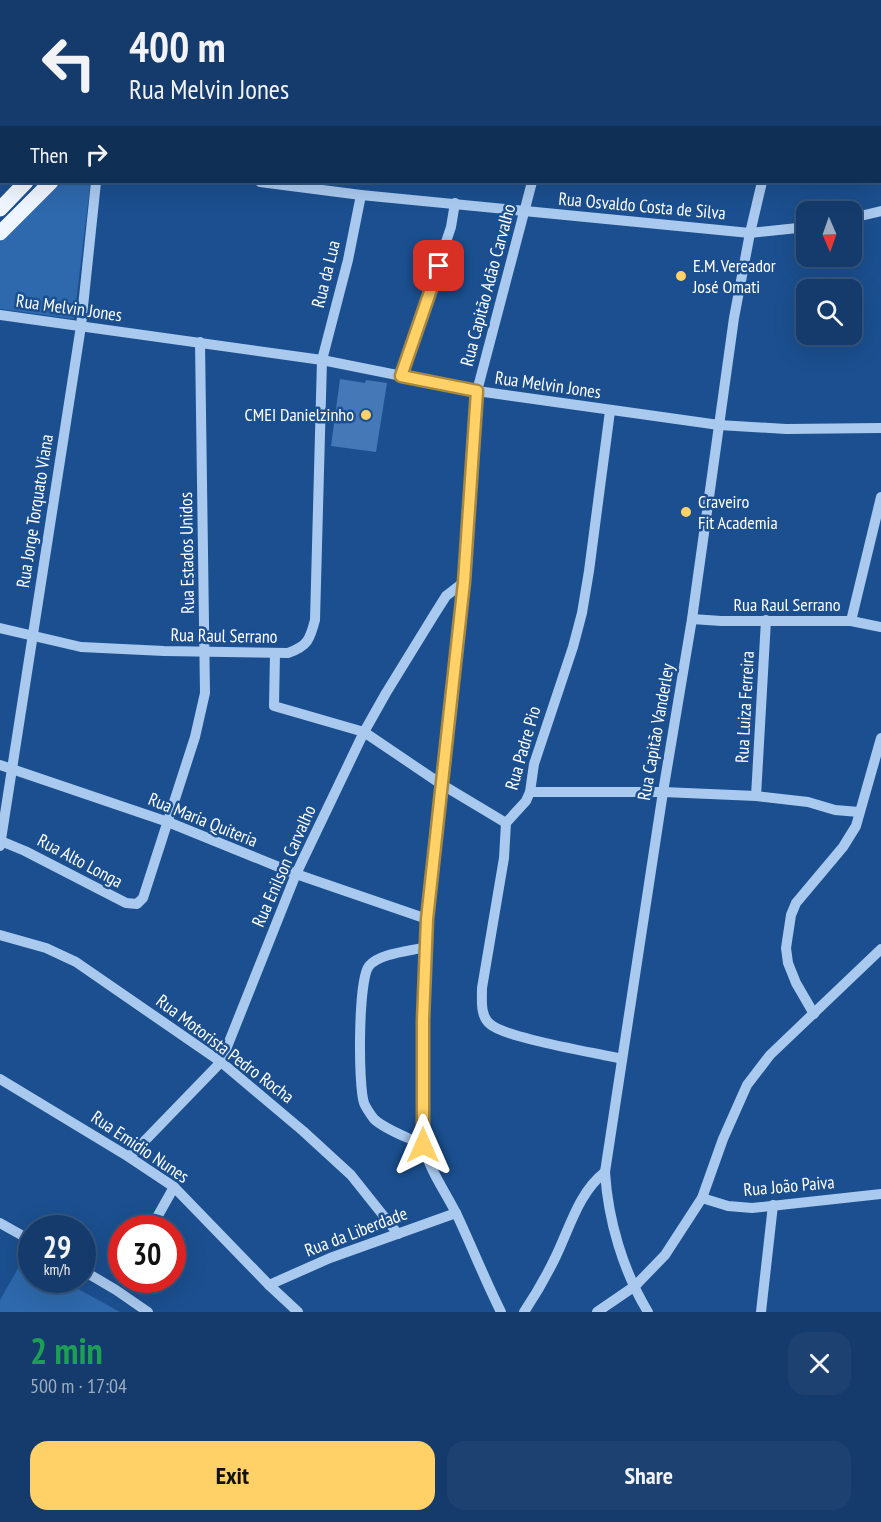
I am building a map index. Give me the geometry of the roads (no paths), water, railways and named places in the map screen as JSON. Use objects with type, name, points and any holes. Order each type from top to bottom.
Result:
[{"type":"main road","points":[[1,207],[25,183]]},
{"type":"main road","points":[[0,233],[50,183]]},
{"type":"street","name":"Rua Jorge Torquato Viana","points":[[0,843],[81,326],[96,183]]},
{"type":"street","name":"Rua Osvaldo Costa de Silva","points":[[268,183],[361,195],[750,233],[796,228]]},
{"type":"street","name":"Rua Capitão Adão Carvalho","points":[[501,1312],[456,1213],[431,1169],[423,1145],[423,1020],[427,919],[464,582],[477,391],[532,183]]},
{"type":"street","name":"Rua Capitão Vanderley","points":[[648,1312],[627,1269],[607,1203],[605,1172],[692,619],[734,318],[762,183]]},
{"type":"street","name":"Rua da Lua","points":[[322,360],[348,260],[361,195]]},
{"type":"street","points":[[401,376],[452,227],[456,203]]},
{"type":"street","points":[[862,216],[881,211]]},
{"type":"street","name":"Rua Melvin Jones","points":[[0,315],[322,360],[477,391],[719,425],[786,429],[881,428]]},
{"type":"street","name":"Rua Estados Unidos","points":[[143,898],[195,736],[206,693],[200,342]]},
{"type":"street","name":"Rua Raul Serrano","points":[[0,628],[81,647],[275,653],[288,653],[301,648],[310,638],[315,620],[322,360]]},
{"type":"street","name":"Rua Padre Pio","points":[[506,823],[526,801],[530,792],[534,764],[582,613],[610,411]]},
{"type":"street","points":[[851,621],[881,497]]},
{"type":"street","name":"Rua Enilson Carvalho","points":[[129,1157],[221,1062],[296,874],[364,732],[446,596],[464,582]]},
{"type":"street","name":"Rua Raul Serrano","points":[[692,619],[851,621],[881,627]]},
{"type":"street","name":"Rua Luiza Ferreira","points":[[756,796],[766,620]]},
{"type":"street","points":[[275,653],[274,706],[364,732],[441,784],[506,823],[504,858],[482,988],[483,1014],[489,1024],[509,1033],[622,1059]]},
{"type":"street","points":[[814,1014],[796,983],[788,963],[786,948],[791,915],[796,903],[847,842],[856,826],[881,738]]},
{"type":"street","name":"Rua Maria Quiteria","points":[[0,765],[168,822],[296,874],[427,919]]},
{"type":"street","points":[[530,792],[663,792],[756,796],[808,802],[835,810],[860,812]]},
{"type":"street","name":"Rua Alto Longa","points":[[0,843],[25,851],[126,903],[137,904],[143,898]]},
{"type":"street","name":"Rua Motorista Pedro Rocha","points":[[0,935],[46,948],[76,962],[221,1062],[351,1175],[398,1233]]},
{"type":"street","points":[[423,1145],[395,1132],[374,1118],[365,1104],[359,1071],[363,999],[368,967],[376,960],[392,954],[426,948]]},
{"type":"street","points":[[597,1312],[635,1286],[665,1255],[702,1198],[723,1138],[747,1085],[770,1055],[881,949]]},
{"type":"street","name":"Rua Emidio Nunes","points":[[0,1079],[174,1187],[298,1312]]},
{"type":"street","points":[[524,1312],[546,1276],[584,1194],[605,1172]]},
{"type":"street","points":[[158,1215],[174,1187]]},
{"type":"street","name":"Rua João Paiva","points":[[702,1198],[740,1208],[881,1194]]},
{"type":"street","points":[[761,1312],[773,1205]]},
{"type":"street","name":"Rua da Liberdade","points":[[269,1285],[330,1258],[456,1213]]},
{"type":"street","points":[[0,1223],[18,1233]]},
{"type":"street","points":[[128,1293],[148,1312]]},
{"type":"place","name":"E.M. Vereador José Omati","points":[[681,276]]},
{"type":"place","name":"CMEI Danielzinho","points":[[366,415]]},
{"type":"place","name":"Craveiro Fit Academia","points":[[686,512]]}]
